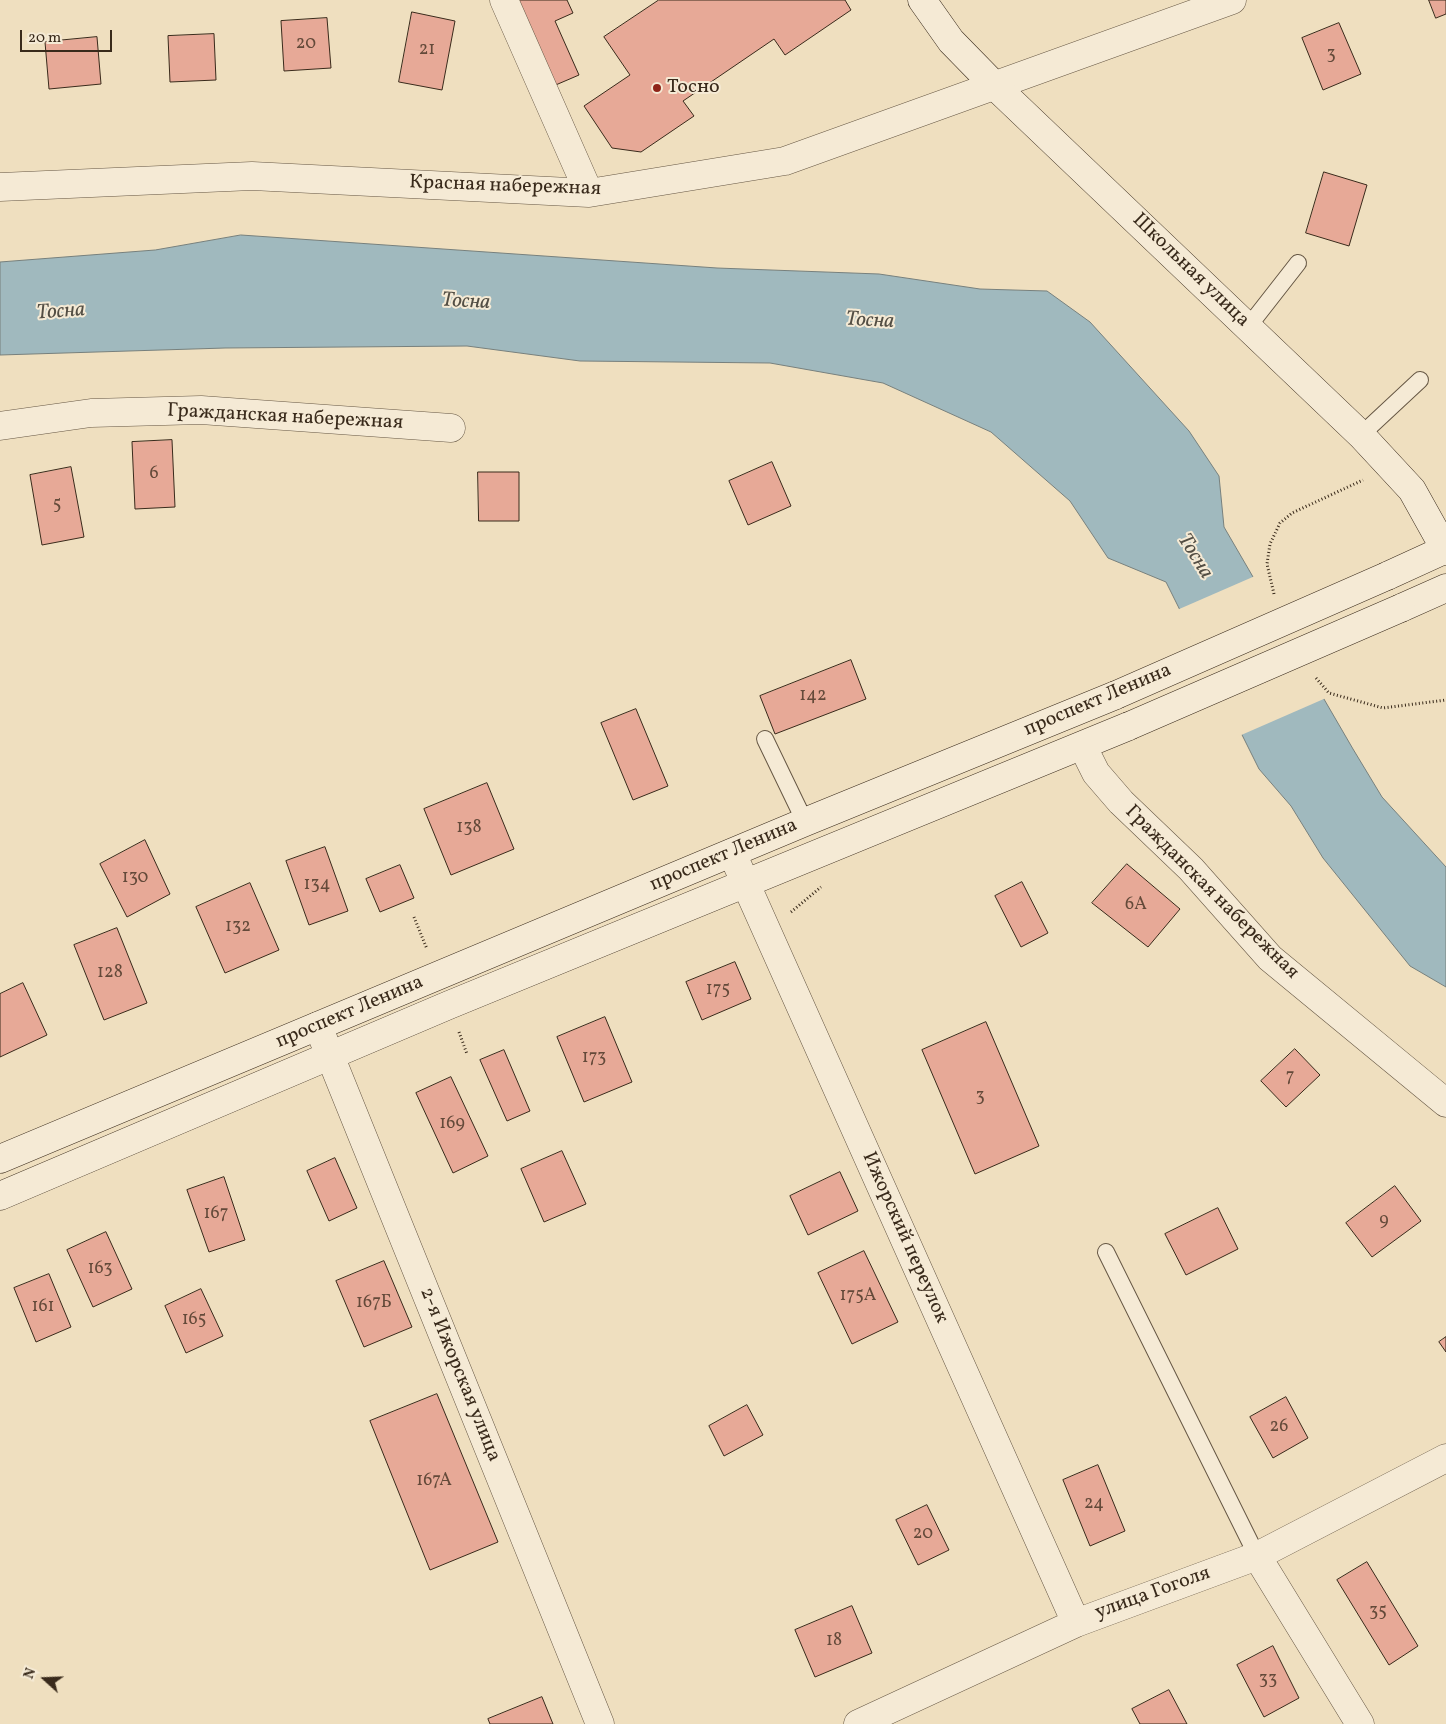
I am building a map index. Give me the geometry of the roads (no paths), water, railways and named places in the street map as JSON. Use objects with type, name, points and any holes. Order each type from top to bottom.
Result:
[{"type":"street","points":[[504,0],[589,193]]},
{"type":"street","name":"Школьная улица","points":[[922,0],[951,41],[995,86],[1361,435],[1412,490],[1446,550]]},
{"type":"street","name":"Красная набережная","points":[[0,187],[252,176],[589,193],[785,161],[1232,0]]},
{"type":"street","name":"Гражданская набережная","points":[[0,426],[91,413],[201,410],[451,428]]},
{"type":"street","name":"проспект Ленина","points":[[0,1159],[804,822],[1116,695],[1446,550]]},
{"type":"street","name":"проспект Ленина","points":[[0,1196],[330,1055],[1083,747],[1446,588]]},
{"type":"street","name":"Гражданская набережная","points":[[1083,747],[1096,773],[1121,802],[1191,869],[1270,958],[1446,1103]]},
{"type":"street","name":"Ижорский переулок","points":[[732,853],[1076,1623]]},
{"type":"street","name":"2-я Ижорская улица","points":[[318,1026],[600,1724]]},
{"type":"street","name":"улица Гоголя","points":[[858,1724],[1076,1623],[1257,1556],[1446,1458]]},
{"type":"street","points":[[1257,1556],[1360,1724]]},
{"type":"lane","points":[[1248,327],[1298,263]]},
{"type":"lane","points":[[1361,435],[1420,380]]},
{"type":"lane","points":[[765,740],[804,822]]},
{"type":"lane","points":[[1106,1252],[1257,1556]]},
{"type":"water","name":"Тосна","points":[[241,235],[717,268],[879,274],[980,289],[1047,291],[1090,322],[1189,431],[1219,476],[1224,527],[1353,749],[1382,797],[1446,867],[1446,987],[1410,966],[1323,858],[1291,806],[1259,769],[1166,582],[1108,558],[1070,501],[991,432],[883,383],[770,363],[580,361],[467,346],[225,348],[0,355],[0,262],[155,250]]},
{"type":"place","name":"Тосно","points":[[657,88]]}]
